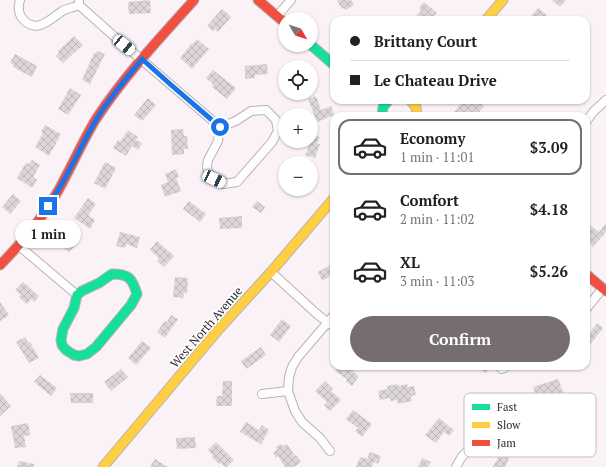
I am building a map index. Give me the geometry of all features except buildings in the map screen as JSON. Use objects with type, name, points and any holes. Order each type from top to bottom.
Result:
[{"type":"street","points":[[20,0],[18,7],[21,17],[25,21],[39,26],[45,24],[61,12],[79,3],[116,38],[220,127]]},
{"type":"street","points":[[0,265],[39,219],[57,193],[96,119],[117,90],[194,0]]},
{"type":"street","points":[[258,0],[277,16],[291,0]]},
{"type":"street","points":[[489,16],[503,0]]},
{"type":"street","points":[[318,51],[330,62]]},
{"type":"street","points":[[590,116],[606,100]]},
{"type":"street","points":[[266,110],[276,120],[278,131],[272,142],[237,182],[223,184],[214,179],[208,172],[207,166],[208,160],[218,141],[220,127],[236,121],[251,111],[266,110]]},
{"type":"street","name":"West North Avenue","points":[[103,467],[219,329],[271,272],[330,201]]},
{"type":"street","points":[[18,245],[77,295]]},
{"type":"street","points":[[271,272],[330,323]]},
{"type":"street","points":[[112,274],[125,274],[130,278],[137,294],[131,305],[96,347],[87,354],[79,356],[66,350],[62,345],[61,340],[62,329],[74,308],[77,295],[112,274]]},
{"type":"street","points":[[590,277],[605,290],[590,305]]},
{"type":"street","points":[[330,325],[298,357],[292,367],[289,377],[288,391],[295,411],[302,422],[320,438],[330,450]]},
{"type":"street","points":[[262,394],[288,391]]},
{"type":"street","points":[[456,467],[464,455]]},
{"type":"traffic: fast","points":[[318,51],[330,62]]},
{"type":"traffic: fast","points":[[382,112],[383,107],[386,104]]},
{"type":"traffic: fast","points":[[112,274],[122,275],[129,278],[137,294],[131,305],[96,347],[87,354],[79,356],[74,355],[66,350],[62,345],[61,340],[63,329],[74,308],[77,295],[112,274]]},
{"type":"traffic: slow","points":[[489,16],[503,0]]},
{"type":"traffic: slow","points":[[413,104],[416,107],[417,112]]},
{"type":"traffic: slow","points":[[103,467],[219,329],[271,272],[330,203]]},
{"type":"traffic: jam","points":[[0,265],[24,239],[52,201],[96,119],[107,103],[143,58],[194,0]]},
{"type":"traffic: jam","points":[[258,0],[278,17]]},
{"type":"traffic: jam","points":[[590,277],[606,291]]},
{"type":"route","points":[[48,206],[57,193],[96,119],[142,59],[220,127]]}]
